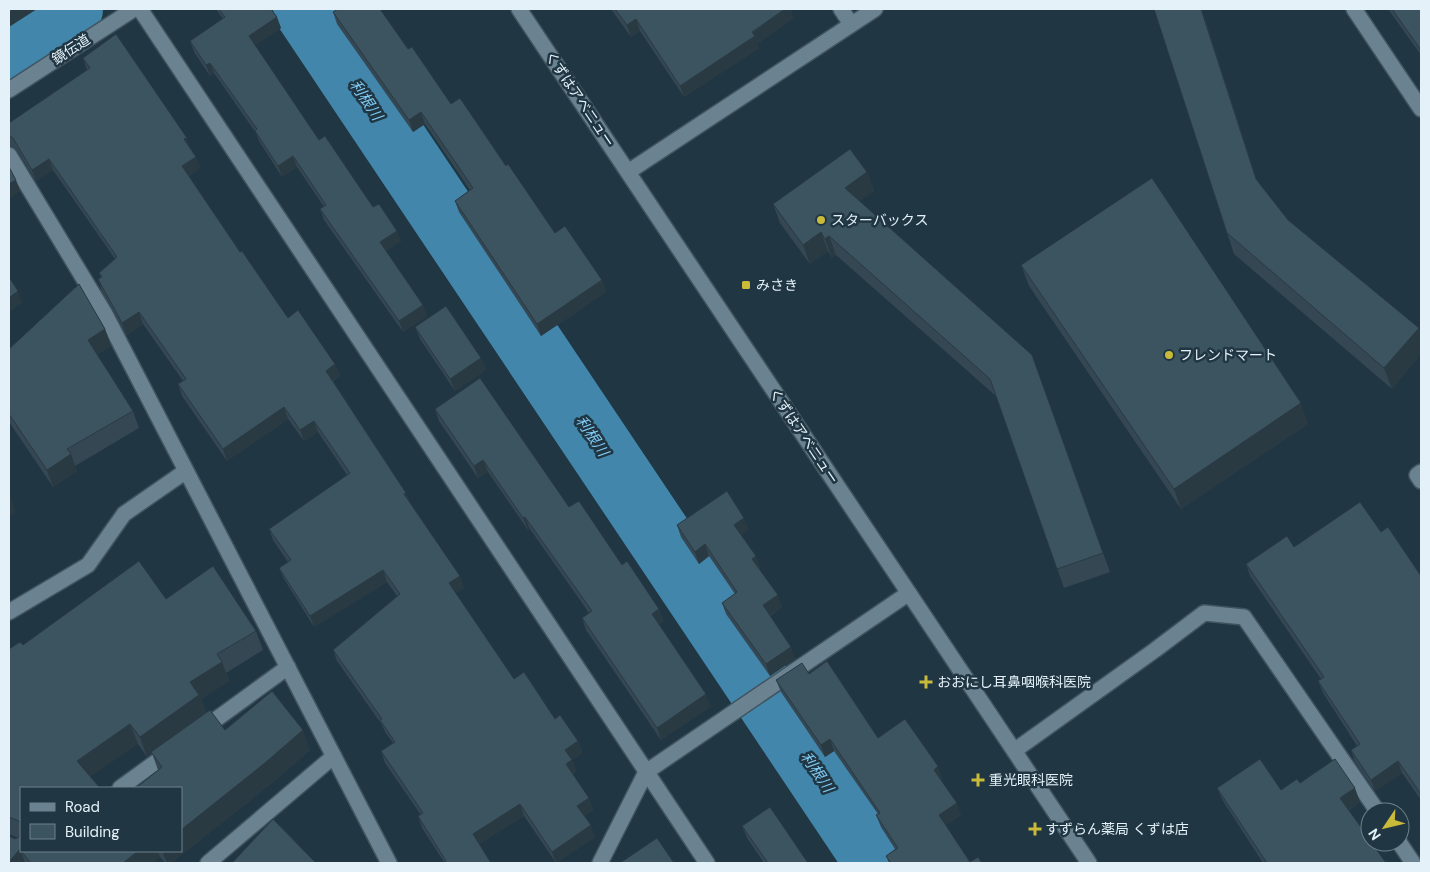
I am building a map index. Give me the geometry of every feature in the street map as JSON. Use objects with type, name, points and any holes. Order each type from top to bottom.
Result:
[{"type":"street","name":"鏡伝道","points":[[9,90],[134,9]]},
{"type":"street","points":[[140,9],[707,863]]},
{"type":"street","name":"くずはアベニュー","points":[[519,9],[1089,863]]},
{"type":"street","points":[[841,9],[851,24]]},
{"type":"street","points":[[628,172],[875,9]]},
{"type":"street","points":[[1354,9],[1421,109]]},
{"type":"street","points":[[9,155],[105,314],[389,863]]},
{"type":"street","points":[[9,612],[88,565],[124,514],[186,471]]},
{"type":"street","points":[[1421,472],[1417,475],[1421,481]]},
{"type":"street","points":[[600,863],[646,772],[909,593]]},
{"type":"street","points":[[1014,751],[1204,613],[1244,617],[1371,802]]},
{"type":"street","points":[[121,787],[288,667]]},
{"type":"street","points":[[208,863],[334,756]]},
{"type":"street","points":[[1406,852],[1414,863]]},
{"type":"building","points":[[219,9],[271,9],[277,17],[249,36],[319,140],[325,136],[373,207],[379,204],[397,231],[380,242],[423,305],[399,321],[320,209],[326,205],[293,156],[278,166],[255,131],[257,129],[210,63],[206,65],[190,41],[225,17]]},
{"type":"building","points":[[338,9],[380,9],[408,49],[412,47],[451,104],[460,98],[506,166],[508,164],[555,233],[565,226],[602,280],[537,324],[455,201],[473,188],[421,112],[409,120],[333,12]]},
{"type":"building","points":[[615,9],[785,9],[752,32],[755,36],[680,86],[636,19],[627,25]]},
{"type":"building","points":[[1154,9],[1201,9],[1256,179],[1288,220],[1419,328],[1384,368],[1227,233]]},
{"type":"building","points":[[1392,9],[1421,9],[1421,50]]},
{"type":"building","points":[[116,34],[187,138],[184,139],[196,157],[182,166],[240,252],[242,251],[288,318],[298,310],[335,364],[326,371],[406,493],[404,494],[460,576],[449,583],[514,679],[524,672],[555,719],[560,715],[578,741],[565,750],[572,760],[566,764],[589,798],[577,806],[591,825],[552,852],[520,804],[473,834],[491,863],[443,863],[446,861],[418,816],[423,813],[381,751],[395,742],[380,720],[382,719],[333,650],[400,594],[383,570],[310,616],[279,568],[291,560],[269,529],[350,473],[314,421],[300,430],[284,407],[223,449],[178,384],[186,379],[139,312],[122,323],[98,279],[102,277],[99,273],[117,257],[49,159],[32,170],[13,138],[9,135],[9,123],[90,68],[83,58]]},
{"type":"building","points":[[850,149],[867,172],[845,188],[1032,355],[1103,553],[1057,569],[990,379],[829,236],[825,239],[821,232],[803,245],[773,204]]},
{"type":"building","points":[[9,167],[16,180],[9,184]]},
{"type":"building","name":"フレンドマート","points":[[1152,178],[1301,403],[1174,489],[1021,265]]},
{"type":"building","points":[[9,277],[18,291],[9,298]]},
{"type":"building","points":[[79,284],[105,329],[88,340],[133,411],[67,449],[71,454],[47,470],[9,414],[9,349]]},
{"type":"building","points":[[446,306],[481,358],[450,379],[415,327]]},
{"type":"building","points":[[480,378],[569,507],[579,501],[622,565],[627,561],[659,609],[652,614],[706,694],[657,728],[582,618],[592,611],[525,517],[523,518],[483,460],[474,466],[435,409]]},
{"type":"building","points":[[727,491],[744,518],[734,525],[756,556],[752,559],[778,595],[763,605],[791,647],[766,664],[722,603],[737,592],[705,544],[695,552],[677,525]]},
{"type":"building","points":[[1360,502],[1381,532],[1388,527],[1421,576],[1421,794],[1398,761],[1371,780],[1351,750],[1360,744],[1318,681],[1324,677],[1246,564],[1287,536],[1294,547]]},
{"type":"building","points":[[139,561],[166,599],[213,566],[256,631],[217,654],[222,662],[190,682],[199,695],[140,737],[130,724],[77,761],[99,787],[20,787],[20,822],[9,817],[9,649],[20,642],[23,645]]},
{"type":"building","points":[[827,661],[878,738],[905,719],[938,766],[934,770],[957,803],[939,815],[970,862],[978,857],[982,863],[891,863],[886,856],[898,848],[876,815],[880,813],[830,739],[821,745],[776,680],[802,663],[809,674]]},
{"type":"building","points":[[272,691],[303,730],[182,829],[182,787],[137,787],[162,767],[151,752],[210,710],[225,730]]},
{"type":"building","points":[[1260,759],[1281,790],[1297,779],[1300,783],[1335,759],[1355,788],[1340,798],[1360,826],[1360,852],[1378,852],[1386,863],[1267,863],[1217,788]]},
{"type":"building","points":[[770,807],[808,863],[768,863],[742,826]]},
{"type":"building","points":[[273,819],[316,863],[232,863]]},
{"type":"building","points":[[9,836],[15,839],[19,837],[20,849],[9,862]]},
{"type":"building","points":[[657,838],[674,863],[620,863]]},
{"type":"building","points":[[22,852],[137,852],[123,863],[31,863]]},
{"type":"waterway","name":"利根川","points":[[9,47],[70,9]]},
{"type":"waterway","name":"利根川","points":[[306,9],[878,863]]},
{"type":"place","name":"スターバックス","points":[[821,220]]},
{"type":"place","name":"みさき","points":[[746,285]]},
{"type":"place","name":"フレンドマート","points":[[1169,355]]},
{"type":"place","name":"おおにし耳鼻咽喉科医院","points":[[926,682]]},
{"type":"place","name":"重光眼科医院","points":[[978,780]]},
{"type":"place","name":"すずらん薬局 くずは店","points":[[1035,829]]}]
